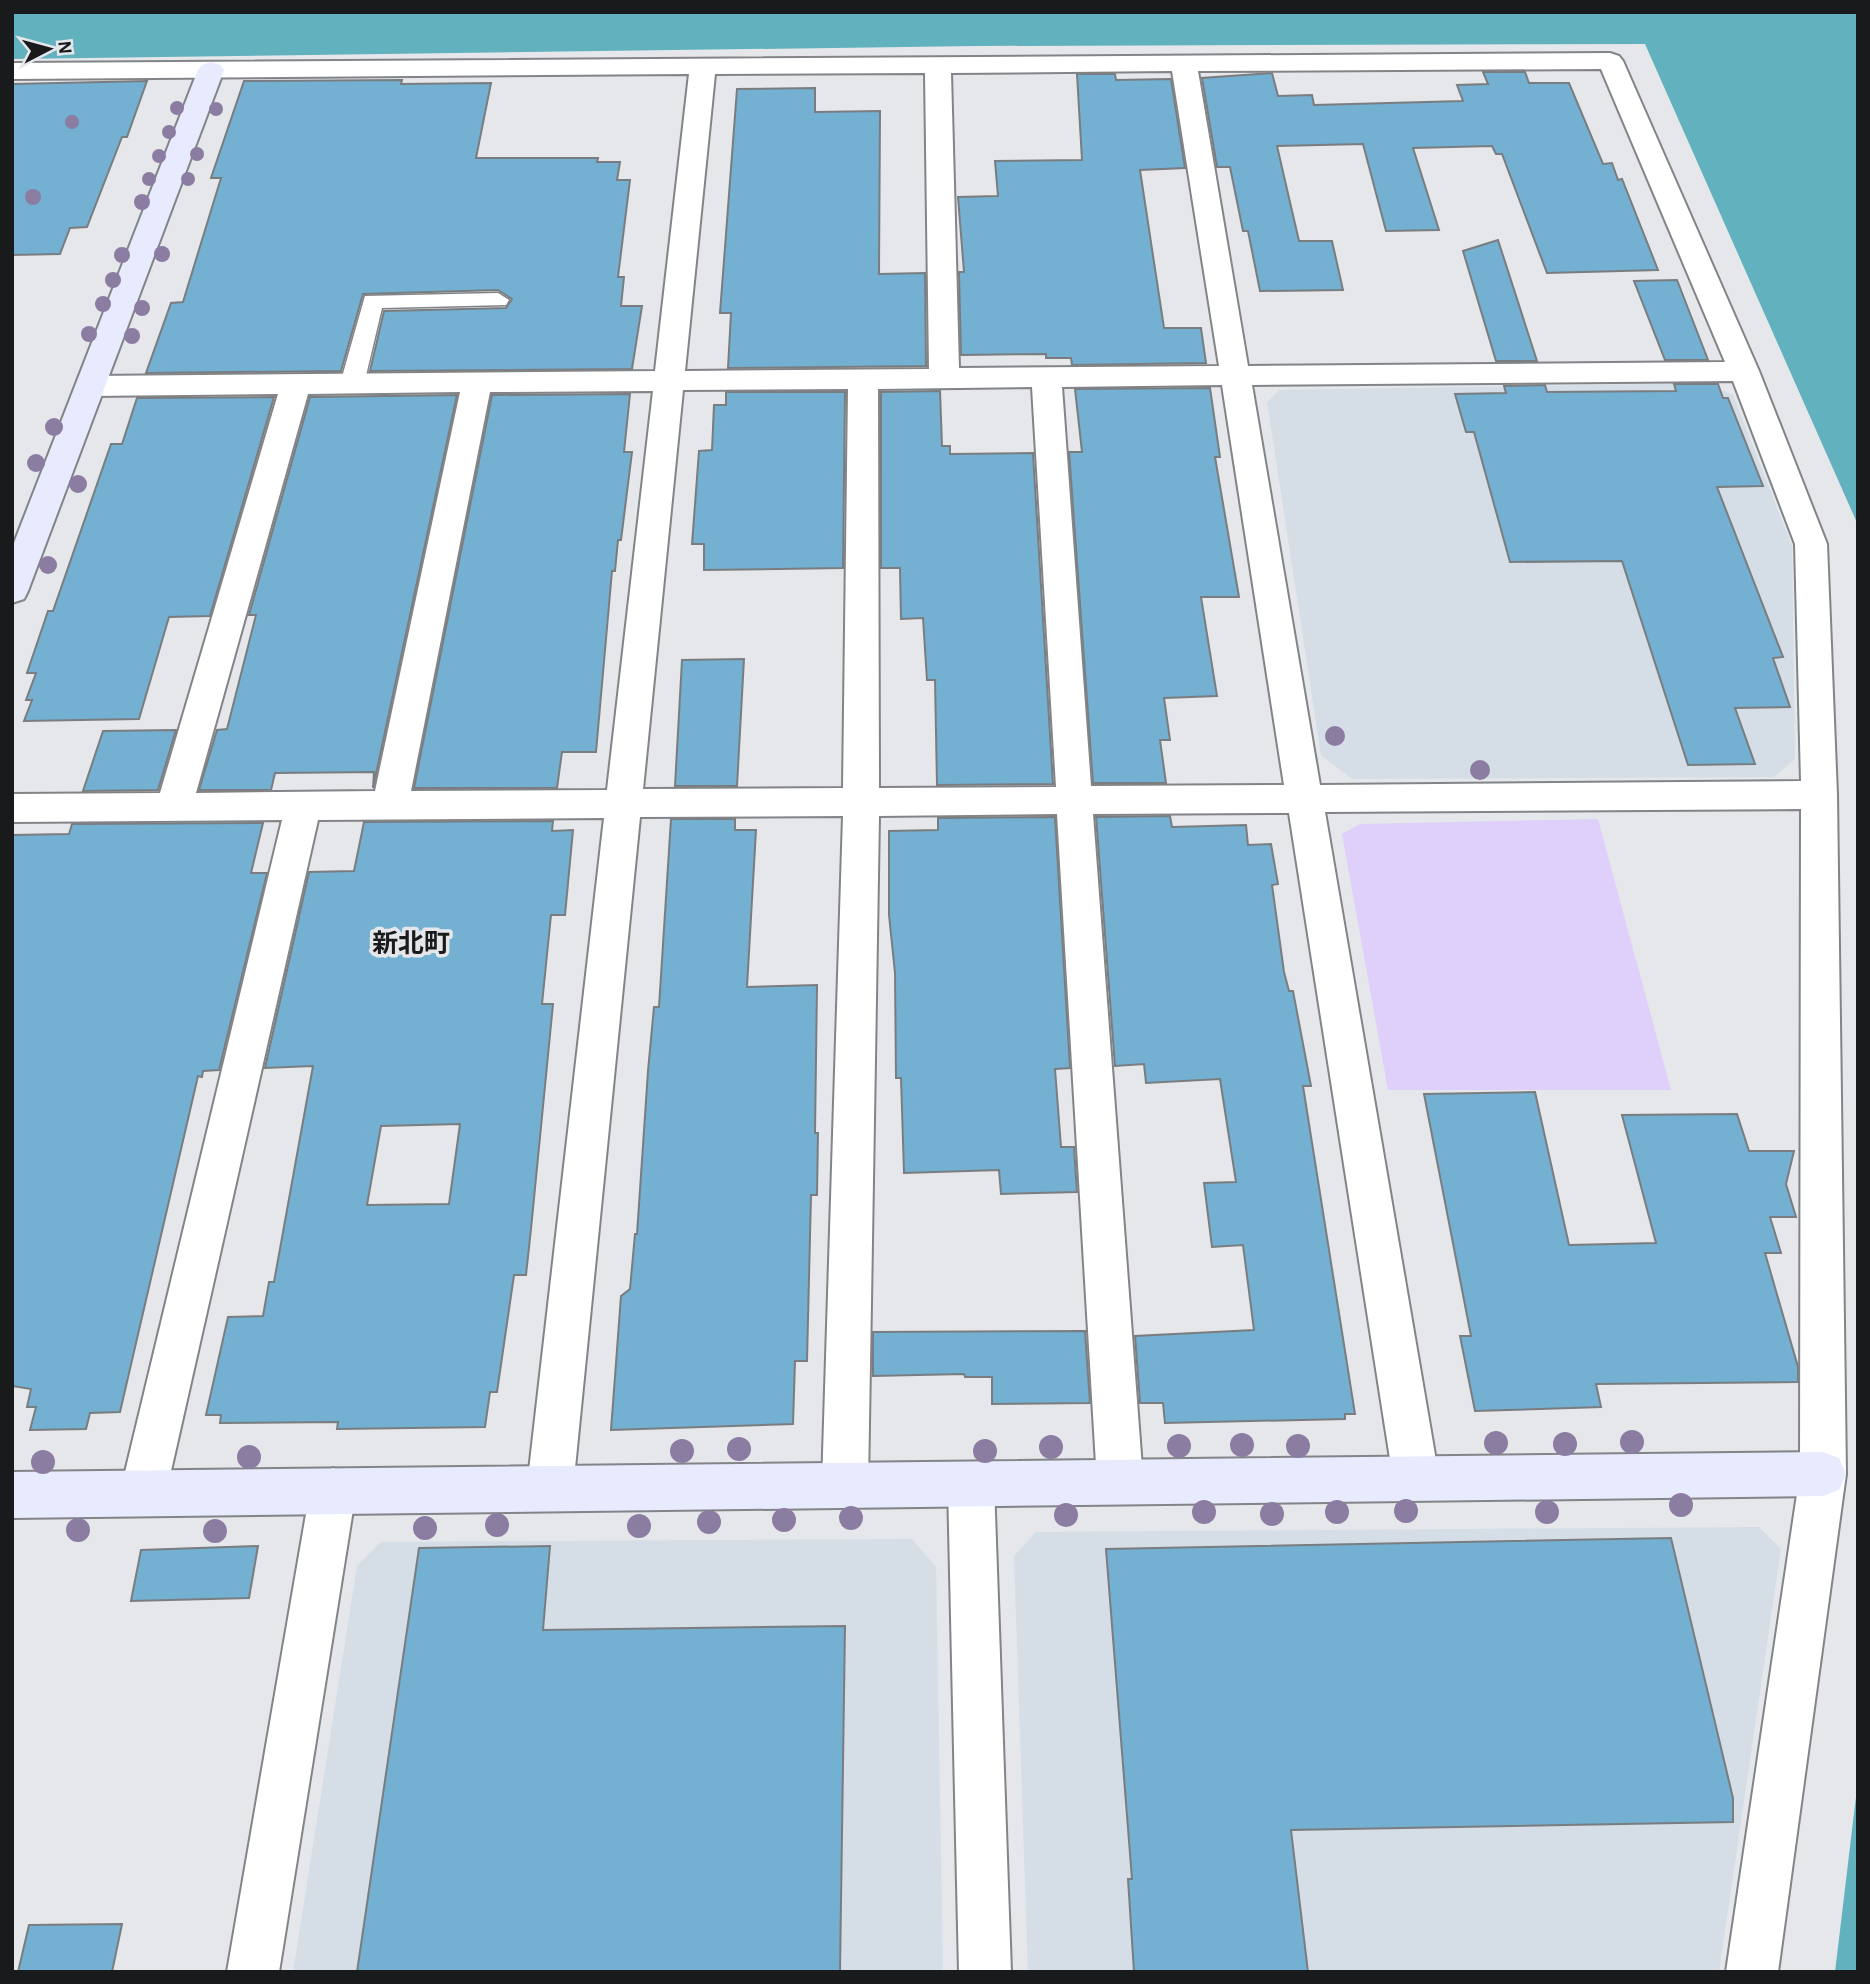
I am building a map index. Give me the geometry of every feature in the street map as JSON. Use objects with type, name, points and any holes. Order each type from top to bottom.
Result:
[{"type":"street","points":[[12,71],[1610,61],[1744,371],[1811,544],[1819,795],[1824,1474],[1752,1972]]},
{"type":"street","points":[[1184,64],[1416,1478]]},
{"type":"street","points":[[938,65],[944,379]]},
{"type":"street","points":[[550,1488],[703,67]]},
{"type":"street","points":[[12,591],[211,70]]},
{"type":"street","points":[[91,386],[1744,371]]},
{"type":"street","points":[[1046,377],[1119,1482]]},
{"type":"street","points":[[845,1485],[861,802],[863,379]]},
{"type":"street","points":[[390,806],[477,383]]},
{"type":"street","points":[[174,807],[296,384]]},
{"type":"street","points":[[12,808],[1819,795]]},
{"type":"street","points":[[143,1493],[303,806]]},
{"type":"street","points":[[12,1495],[1824,1474]]},
{"type":"street","points":[[971,1484],[985,1972]]},
{"type":"street","points":[[253,1972],[333,1491]]},
{"type":"lane","points":[[352,384],[373,301],[498,300]]},
{"type":"shaded area","points":[[1707,383],[1733,395],[1792,546],[1795,759],[1774,777],[1352,779],[1321,755],[1267,402],[1280,390]]},
{"type":"shaded area","points":[[1598,819],[1671,1090],[1388,1090],[1342,834],[1360,824]]},
{"type":"shaded area","points":[[1759,1527],[1781,1549],[1719,1972],[1028,1972],[1014,1556],[1036,1532]]},
{"type":"shaded area","points":[[912,1539],[936,1567],[943,1972],[293,1972],[357,1566],[381,1542]]},
{"type":"water","points":[[12,12],[1858,12],[1858,525],[1645,44],[975,46],[12,59]]},
{"type":"water","points":[[1858,1780],[1858,1972],[1835,1972]]},
{"type":"building","points":[[1483,72],[1525,72],[1529,83],[1569,83],[1603,164],[1612,163],[1618,180],[1622,179],[1658,270],[1547,273],[1502,154],[1496,154],[1492,146],[1413,148],[1439,230],[1386,231],[1363,144],[1277,146],[1299,241],[1332,241],[1343,290],[1260,291],[1248,231],[1243,231],[1230,167],[1217,167],[1202,78],[1272,73],[1278,96],[1312,95],[1314,105],[1463,101],[1457,85],[1488,84]]},
{"type":"building","points":[[1077,74],[1115,74],[1116,80],[1171,79],[1185,168],[1140,170],[1164,328],[1201,328],[1206,363],[1072,365],[1071,358],[1046,358],[1046,354],[961,355],[959,272],[964,272],[958,197],[998,196],[995,161],[1082,160]]},
{"type":"building","points":[[402,80],[401,84],[491,83],[476,158],[598,158],[597,162],[620,162],[617,180],[630,180],[618,277],[624,277],[621,306],[642,306],[632,369],[370,371],[384,311],[506,308],[512,299],[498,290],[363,294],[341,371],[146,373],[171,303],[183,302],[221,178],[211,178],[244,81]]},
{"type":"building","points":[[147,81],[127,137],[122,137],[87,227],[70,228],[60,254],[12,255],[12,84]]},
{"type":"building","points":[[815,88],[815,112],[880,111],[879,274],[925,273],[926,366],[728,368],[731,313],[720,313],[737,89]]},
{"type":"building","points":[[1498,240],[1537,361],[1496,361],[1463,251]]},
{"type":"building","points":[[1677,280],[1708,360],[1665,360],[1634,281]]},
{"type":"building","points":[[1674,384],[1718,384],[1723,398],[1728,398],[1763,486],[1717,487],[1783,657],[1773,658],[1790,707],[1735,708],[1755,764],[1688,765],[1622,561],[1510,562],[1474,432],[1466,432],[1455,394],[1506,393],[1504,386],[1545,385],[1547,392],[1676,391]]},
{"type":"building","points":[[1210,388],[1220,457],[1215,457],[1239,597],[1201,597],[1217,696],[1164,698],[1170,740],[1160,740],[1166,783],[1093,783],[1069,452],[1082,452],[1075,389]]},
{"type":"building","points":[[940,391],[942,446],[950,446],[950,454],[1033,453],[1053,784],[937,785],[935,680],[927,680],[923,618],[901,619],[900,568],[881,568],[881,392]]},
{"type":"building","points":[[726,392],[845,392],[843,568],[704,570],[704,544],[692,544],[699,451],[712,450],[714,405],[726,405]]},
{"type":"building","points":[[630,394],[624,452],[632,452],[621,540],[618,540],[615,571],[612,571],[596,752],[562,752],[557,788],[414,788],[492,395]]},
{"type":"building","points":[[457,395],[373,788],[374,772],[275,773],[271,790],[199,790],[217,730],[227,729],[256,615],[249,615],[310,397]]},
{"type":"building","points":[[274,397],[210,616],[169,617],[139,719],[24,721],[32,700],[26,700],[36,673],[27,673],[48,611],[53,611],[111,444],[122,444],[137,398]]},
{"type":"building","points":[[744,659],[737,786],[675,786],[682,660]]},
{"type":"building","points":[[176,730],[158,790],[83,791],[103,731]]},
{"type":"building","points":[[1170,816],[1172,827],[1246,825],[1248,845],[1271,844],[1278,884],[1272,885],[1284,972],[1289,991],[1293,991],[1311,1086],[1303,1086],[1355,1414],[1345,1414],[1345,1419],[1165,1423],[1163,1403],[1140,1403],[1135,1336],[1254,1330],[1243,1245],[1212,1247],[1204,1183],[1236,1182],[1220,1079],[1146,1083],[1144,1064],[1115,1066],[1096,817]]},
{"type":"building","points":[[1055,817],[1070,1068],[1055,1069],[1061,1147],[1074,1147],[1077,1192],[1001,1194],[999,1170],[904,1173],[901,1078],[896,1078],[895,973],[889,915],[889,831],[938,830],[938,818]]},
{"type":"building","points":[[671,819],[735,819],[735,830],[756,830],[747,987],[817,985],[817,1195],[811,1195],[807,1361],[795,1361],[793,1424],[611,1430],[621,1296],[630,1289],[637,1234],[654,1007],[659,1007]]},
{"type":"building","points":[[553,821],[552,831],[573,830],[565,915],[551,915],[542,1004],[553,1004],[526,1275],[514,1275],[497,1392],[490,1392],[485,1427],[337,1429],[338,1422],[220,1423],[221,1415],[206,1415],[228,1317],[263,1316],[269,1282],[274,1282],[313,1066],[265,1068],[309,872],[354,871],[364,822]],"holes":[[[460,1124],[449,1204],[367,1205],[381,1126]]]},
{"type":"building","points":[[263,823],[251,873],[267,873],[219,1070],[203,1071],[202,1077],[198,1076],[120,1412],[90,1413],[86,1429],[30,1430],[36,1407],[27,1407],[31,1389],[12,1386],[12,835],[69,834],[72,824]]},
{"type":"building","points":[[1535,1092],[1569,1245],[1656,1243],[1622,1115],[1737,1114],[1749,1151],[1794,1151],[1786,1184],[1796,1217],[1770,1217],[1781,1253],[1765,1253],[1798,1367],[1798,1382],[1596,1384],[1601,1407],[1475,1411],[1460,1336],[1471,1336],[1424,1094]]},
{"type":"building","points":[[1085,1331],[1090,1403],[992,1404],[992,1377],[965,1377],[964,1374],[873,1376],[873,1332]]},
{"type":"building","points":[[1671,1538],[1733,1798],[1733,1822],[1291,1830],[1308,1972],[1134,1972],[1128,1879],[1132,1879],[1106,1549]]},
{"type":"building","points":[[258,1546],[249,1598],[131,1601],[141,1550]]},
{"type":"building","points":[[550,1546],[543,1630],[845,1626],[840,1972],[357,1972],[419,1548]]},
{"type":"building","points":[[122,1924],[112,1972],[18,1972],[29,1925]]},
{"type":"district","name":"新北町","points":[[411,944]]}]
